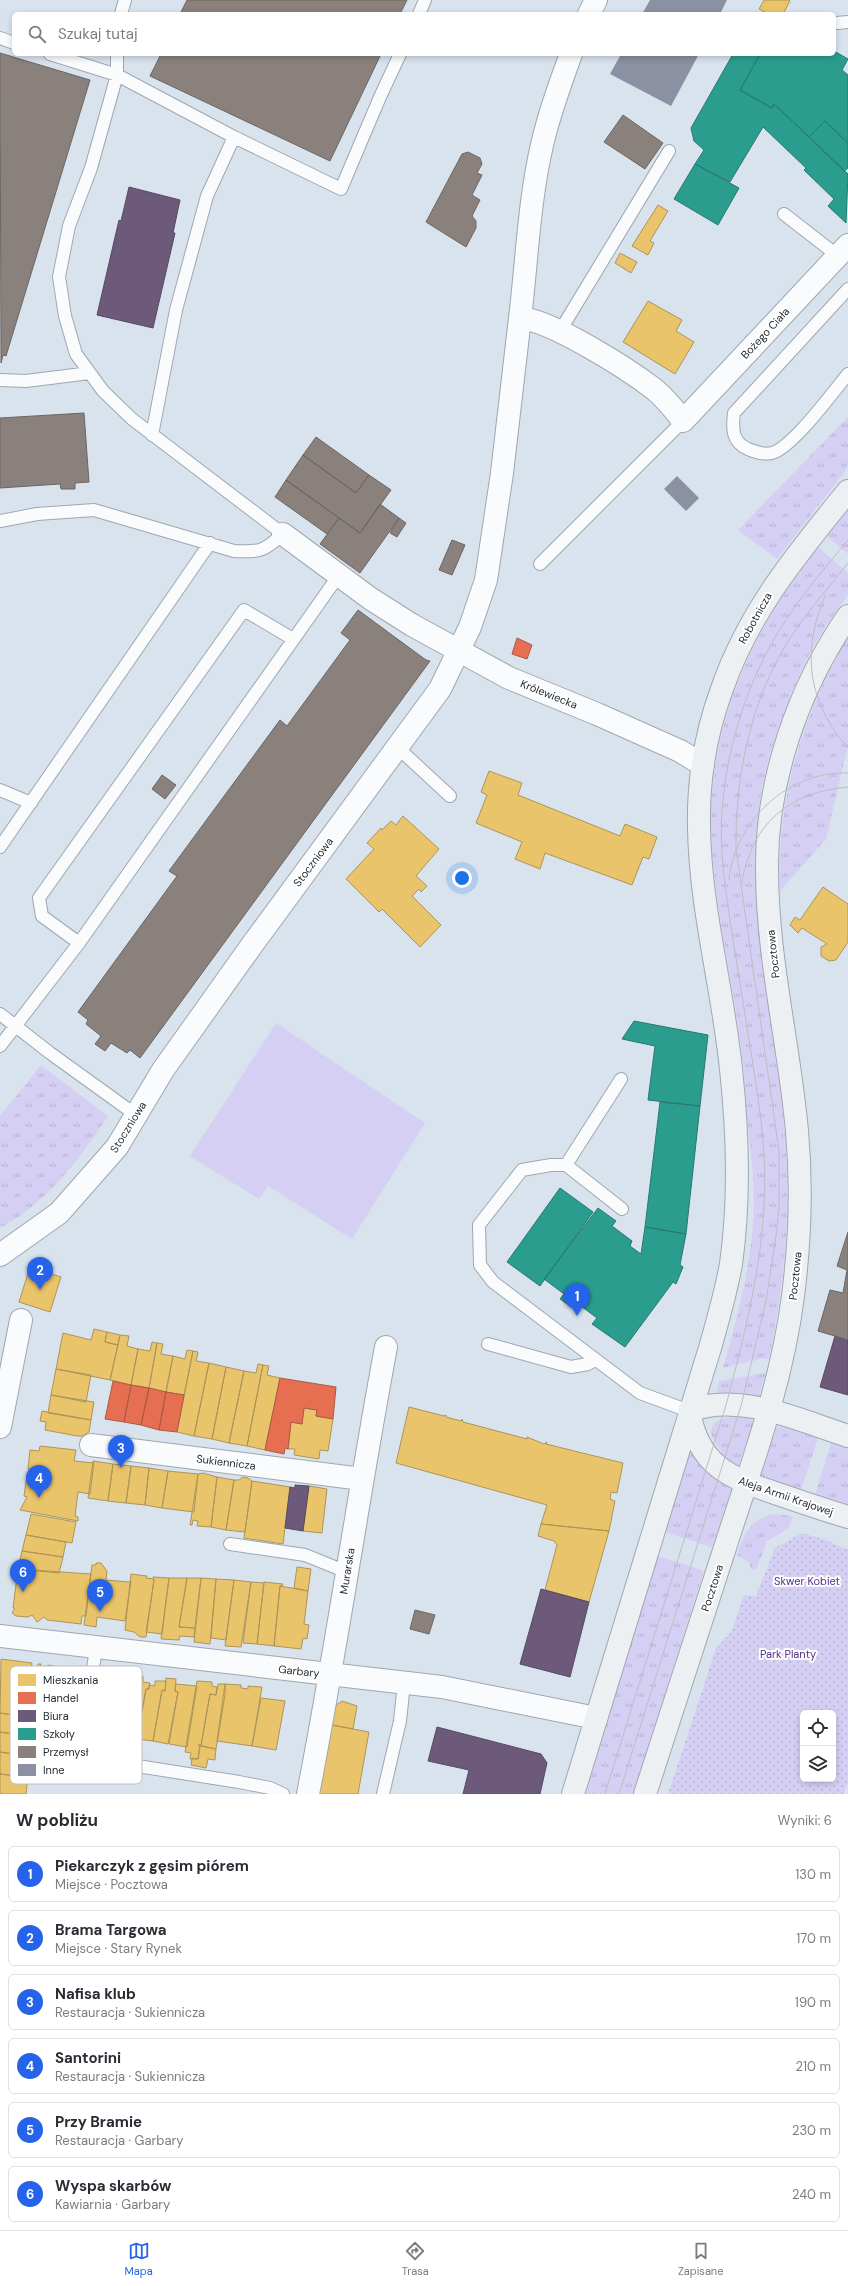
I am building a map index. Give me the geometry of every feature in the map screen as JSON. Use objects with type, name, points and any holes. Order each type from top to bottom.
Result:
[{"type":"main road","name":"Robotnicza","points":[[703,765],[708,737],[722,689],[742,640],[780,576],[848,491]]},
{"type":"main road","name":"Pocztowa","points":[[645,1794],[770,1410],[779,1374],[793,1294],[800,1188],[796,1123],[773,967],[767,886],[769,835],[777,783],[788,740],[812,677],[848,616]]},
{"type":"main road","points":[[573,1794],[724,1299],[735,1234],[737,1155],[731,1070],[700,853],[699,820],[703,765]]},
{"type":"main road","points":[[689,1410],[700,1406],[726,1405],[770,1410],[848,1436]]},
{"type":"main road","name":"Aleja Armii Krajowej","points":[[689,1410],[692,1429],[710,1458],[720,1470],[746,1484],[848,1517]]},
{"type":"street","points":[[590,12],[596,0]]},
{"type":"street","name":"Stoczniowa","points":[[0,1255],[32,1234],[59,1213],[117,1147],[163,1070],[252,945],[440,689],[460,651],[477,609],[486,580],[523,318],[535,182],[542,145],[552,109],[570,56]]},
{"type":"street","name":"Bożego Ciała","points":[[683,420],[843,250]]},
{"type":"street","points":[[523,318],[549,325],[653,388],[665,399],[683,420]]},
{"type":"street","points":[[283,534],[339,575],[412,625],[460,651]]},
{"type":"street","name":"Królewiecka","points":[[460,651],[509,678],[641,734],[680,752],[703,765]]},
{"type":"street","points":[[0,1427],[21,1320]]},
{"type":"street","name":"Murarska","points":[[308,1794],[331,1674],[362,1479],[386,1347]]},
{"type":"street","name":"Sukiennicza","points":[[91,1445],[362,1479]]},
{"type":"street","name":"Garbary","points":[[0,1636],[442,1687],[596,1718]]},
{"type":"lane","points":[[122,12],[125,0]]},
{"type":"lane","points":[[420,12],[426,0]]},
{"type":"lane","points":[[0,38],[12,42]]},
{"type":"lane","points":[[56,56],[117,75],[234,137],[342,189],[380,97],[399,56]]},
{"type":"lane","points":[[0,521],[36,514],[94,510],[234,550],[254,552],[266,549],[283,534],[152,435],[103,391],[76,354],[65,316],[59,278],[69,226],[91,168],[117,75],[117,56]]},
{"type":"lane","points":[[152,435],[176,310],[207,196],[234,137]]},
{"type":"lane","points":[[560,331],[669,151]]},
{"type":"lane","points":[[784,214],[843,250]]},
{"type":"lane","points":[[848,289],[734,413],[732,431],[736,441],[747,449],[760,454],[772,453],[793,439],[848,374]]},
{"type":"lane","points":[[0,380],[26,381],[90,373]]},
{"type":"lane","points":[[540,564],[683,420]]},
{"type":"lane","points":[[0,847],[210,543]]},
{"type":"lane","points":[[0,1046],[79,943],[339,575]]},
{"type":"lane","points":[[79,943],[42,916],[39,898],[244,610],[294,639]]},
{"type":"lane","points":[[398,748],[450,796]]},
{"type":"lane","points":[[0,790],[31,802]]},
{"type":"lane","points":[[0,1014],[50,1053],[136,1115]]},
{"type":"lane","points":[[566,1165],[621,1079]]},
{"type":"lane","points":[[622,1209],[566,1165],[551,1165],[522,1170],[479,1225],[480,1265],[493,1282],[594,1360],[640,1393],[689,1410]]},
{"type":"lane","points":[[488,1344],[571,1367],[588,1364],[594,1360]]},
{"type":"lane","points":[[230,1544],[305,1554],[347,1572]]},
{"type":"lane","points":[[93,1666],[96,1648]]},
{"type":"lane","points":[[383,1794],[400,1721],[404,1683]]},
{"type":"lane","points":[[142,1767],[270,1788],[282,1794]]},
{"type":"green space","points":[[848,417],[848,464],[843,474],[777,559],[738,530]]},
{"type":"green space","points":[[848,510],[848,554],[827,536]]},
{"type":"green space","points":[[818,547],[848,573],[848,594],[810,653],[799,675],[777,732],[761,791],[757,850],[757,890],[760,929],[780,1085],[786,1155],[787,1213],[783,1272],[775,1330],[769,1359],[760,1359],[723,1368],[748,1266],[753,1225],[754,1193],[741,1047],[712,854],[712,790],[717,752],[739,679],[755,644],[774,610]]},
{"type":"green space","points":[[848,637],[848,746],[826,839],[780,891],[782,824],[795,759],[817,697]]},
{"type":"green space","points":[[276,1023],[425,1123],[352,1239],[268,1186],[259,1199],[190,1156]]},
{"type":"green space","points":[[41,1065],[108,1116],[86,1148],[61,1179],[33,1206],[0,1228],[0,1116]]},
{"type":"green space","points":[[766,1373],[758,1399],[716,1396],[719,1381]]},
{"type":"green space","points":[[741,1416],[751,1417],[754,1422],[738,1466],[736,1467],[727,1461],[711,1435],[711,1429],[716,1422],[720,1420]]},
{"type":"green space","points":[[781,1426],[818,1438],[801,1490],[765,1479],[761,1475],[776,1428]]},
{"type":"green space","points":[[831,1443],[848,1448],[848,1505],[815,1495]]},
{"type":"green space","points":[[690,1447],[704,1466],[731,1490],[712,1547],[664,1532]]},
{"type":"green space","points":[[773,1514],[793,1516],[788,1529],[767,1541],[756,1570],[751,1569],[749,1562],[737,1555],[742,1541],[745,1534],[753,1524]]},
{"type":"green space","name":"Park Planty","points":[[802,1533],[826,1540],[848,1550],[848,1782],[843,1794],[668,1794],[716,1648],[732,1631],[744,1595],[756,1596],[775,1548]]},
{"type":"green space","points":[[656,1555],[704,1571],[633,1794],[586,1794]]},
{"type":"building: Mieszkania","points":[[764,0],[790,1],[784,12],[764,12],[759,9]]},
{"type":"building: Mieszkania","points":[[658,205],[668,211],[650,241],[654,243],[648,255],[632,246]]},
{"type":"building: Mieszkania","points":[[620,253],[637,262],[631,273],[615,263]]},
{"type":"building: Mieszkania","points":[[648,301],[682,320],[676,331],[694,342],[675,374],[623,342]]},
{"type":"building: Mieszkania","points":[[489,771],[522,783],[518,795],[620,836],[625,824],[657,837],[649,859],[643,857],[632,885],[545,853],[540,869],[515,859],[522,842],[476,823],[487,795],[481,792]]},
{"type":"building: Mieszkania","points":[[403,816],[439,849],[416,876],[427,886],[421,892],[419,889],[412,896],[441,925],[420,947],[382,909],[379,912],[346,879],[374,849],[367,843],[381,828],[382,830],[391,821],[396,825]]},
{"type":"building: Mieszkania","points":[[823,887],[848,904],[848,942],[836,960],[829,961],[821,956],[821,947],[827,944],[802,928],[798,933],[790,925],[795,917],[800,920]]},
{"type":"building: Mieszkania","points":[[30,1267],[61,1277],[50,1312],[19,1302]]},
{"type":"building: Mieszkania","points":[[94,1329],[107,1332],[105,1342],[118,1345],[110,1380],[56,1369],[63,1333],[91,1340]]},
{"type":"building: Mieszkania","points":[[107,1332],[120,1335],[118,1345],[105,1342]]},
{"type":"building: Mieszkania","points":[[120,1335],[129,1336],[127,1346],[138,1349],[131,1385],[110,1380]]},
{"type":"building: Mieszkania","points":[[152,1342],[157,1343],[149,1388],[131,1385],[138,1349],[150,1351]]},
{"type":"building: Mieszkania","points":[[157,1343],[163,1344],[161,1354],[173,1356],[166,1392],[149,1388]]},
{"type":"building: Mieszkania","points":[[187,1350],[193,1351],[184,1395],[166,1392],[173,1356],[185,1359]]},
{"type":"building: Mieszkania","points":[[193,1351],[198,1352],[196,1361],[209,1363],[194,1436],[177,1432]]},
{"type":"building: Mieszkania","points":[[209,1363],[226,1367],[212,1439],[194,1436]]},
{"type":"building: Mieszkania","points":[[258,1364],[263,1365],[247,1446],[229,1443],[244,1371],[256,1373]]},
{"type":"building: Mieszkania","points":[[263,1365],[269,1366],[267,1375],[280,1378],[265,1450],[247,1446]]},
{"type":"building: Mieszkania","points":[[226,1367],[244,1371],[229,1443],[212,1439]]},
{"type":"building: Mieszkania","points":[[56,1369],[91,1375],[86,1402],[51,1395]]},
{"type":"building: Mieszkania","points":[[51,1395],[94,1402],[91,1420],[48,1413]]},
{"type":"building: Mieszkania","points":[[409,1407],[444,1416],[446,1415],[446,1417],[461,1421],[462,1419],[463,1422],[527,1439],[527,1437],[544,1444],[547,1442],[546,1444],[623,1463],[617,1493],[611,1492],[610,1499],[615,1501],[609,1531],[541,1524],[547,1505],[396,1463]]},
{"type":"building: Mieszkania","points":[[304,1408],[317,1410],[316,1416],[333,1419],[328,1451],[320,1450],[319,1459],[294,1455],[295,1449],[288,1449],[291,1422],[302,1424]]},
{"type":"building: Mieszkania","points":[[42,1411],[91,1420],[89,1432],[83,1436],[77,1436],[45,1430],[46,1422],[40,1421]]},
{"type":"building: Mieszkania","points":[[40,1446],[76,1450],[74,1461],[94,1463],[90,1494],[78,1492],[75,1516],[78,1517],[78,1521],[20,1510],[27,1497],[24,1496],[27,1475],[31,1476],[31,1470],[28,1469],[30,1450],[39,1451]]},
{"type":"building: Mieszkania","points":[[93,1461],[113,1464],[108,1501],[88,1498]]},
{"type":"building: Mieszkania","points":[[113,1464],[131,1466],[126,1503],[108,1501]]},
{"type":"building: Mieszkania","points":[[131,1466],[149,1468],[145,1505],[126,1503]]},
{"type":"building: Mieszkania","points":[[149,1468],[168,1471],[162,1508],[145,1505]]},
{"type":"building: Mieszkania","points":[[168,1471],[198,1474],[194,1512],[162,1508]]},
{"type":"building: Mieszkania","points":[[203,1473],[217,1477],[211,1527],[197,1526],[198,1521],[193,1520],[192,1525],[190,1525],[198,1474]]},
{"type":"building: Mieszkania","points":[[217,1477],[234,1480],[226,1530],[211,1527]]},
{"type":"building: Mieszkania","points":[[243,1477],[252,1481],[245,1532],[226,1530],[234,1480],[239,1480]]},
{"type":"building: Mieszkania","points":[[252,1481],[290,1487],[283,1544],[244,1538]]},
{"type":"building: Mieszkania","points":[[309,1486],[327,1489],[322,1533],[303,1531]]},
{"type":"building: Mieszkania","points":[[31,1514],[76,1522],[72,1543],[26,1535]]},
{"type":"building: Mieszkania","points":[[541,1524],[609,1531],[589,1602],[545,1590],[557,1545],[554,1541],[538,1536]]},
{"type":"building: Mieszkania","points":[[26,1535],[66,1542],[63,1557],[22,1551]]},
{"type":"building: Mieszkania","points":[[22,1551],[63,1557],[59,1573],[18,1569]]},
{"type":"building: Mieszkania","points":[[96,1563],[101,1563],[107,1571],[106,1580],[131,1581],[125,1621],[97,1617],[96,1627],[84,1625],[92,1565],[96,1565]]},
{"type":"building: Mieszkania","points":[[297,1567],[311,1569],[308,1591],[294,1588]]},
{"type":"building: Mieszkania","points":[[18,1569],[91,1574],[86,1616],[82,1616],[81,1624],[47,1620],[44,1617],[37,1622],[32,1615],[28,1617],[16,1616],[12,1613],[15,1608],[13,1608]]},
{"type":"building: Mieszkania","points":[[131,1574],[147,1576],[146,1578],[154,1579],[146,1637],[140,1637],[134,1632],[125,1630]]},
{"type":"building: Mieszkania","points":[[153,1577],[169,1578],[162,1634],[146,1632],[154,1581]]},
{"type":"building: Mieszkania","points":[[169,1578],[187,1578],[179,1627],[195,1628],[194,1637],[180,1636],[179,1640],[161,1639]]},
{"type":"building: Mieszkania","points":[[187,1578],[201,1578],[195,1628],[179,1627]]},
{"type":"building: Mieszkania","points":[[201,1578],[216,1579],[210,1644],[194,1642]]},
{"type":"building: Mieszkania","points":[[216,1579],[234,1580],[226,1640],[211,1638]]},
{"type":"building: Mieszkania","points":[[234,1580],[251,1582],[241,1647],[225,1646]]},
{"type":"building: Mieszkania","points":[[251,1582],[264,1583],[257,1644],[243,1643]]},
{"type":"building: Mieszkania","points":[[264,1582],[283,1584],[280,1586],[274,1646],[257,1644]]},
{"type":"building: Mieszkania","points":[[280,1586],[308,1591],[304,1624],[309,1625],[307,1639],[303,1638],[301,1649],[274,1646]]},
{"type":"building: Mieszkania","points":[[1,1659],[32,1663],[32,1666],[10,1666],[10,1715],[0,1713]]},
{"type":"building: Mieszkania","points":[[142,1676],[143,1682],[150,1683],[149,1689],[146,1689],[142,1711]]},
{"type":"building: Mieszkania","points":[[166,1678],[176,1679],[175,1691],[178,1692],[168,1744],[153,1741],[162,1690],[165,1691]]},
{"type":"building: Mieszkania","points":[[155,1681],[166,1681],[165,1691],[162,1690],[153,1741],[142,1740],[142,1711],[146,1689],[149,1689],[149,1685],[155,1686]]},
{"type":"building: Mieszkania","points":[[197,1681],[212,1682],[212,1686],[217,1687],[216,1695],[210,1694],[201,1745],[198,1745],[200,1746],[198,1759],[190,1759],[191,1753],[185,1752]]},
{"type":"building: Mieszkania","points":[[176,1684],[197,1686],[187,1747],[169,1744],[178,1692],[175,1691]]},
{"type":"building: Mieszkania","points":[[218,1684],[225,1684],[225,1695],[216,1749],[201,1746],[210,1694],[216,1695]]},
{"type":"building: Mieszkania","points":[[225,1684],[241,1685],[241,1688],[248,1689],[248,1686],[262,1687],[252,1746],[217,1741]]},
{"type":"building: Mieszkania","points":[[261,1698],[285,1701],[276,1750],[252,1746]]},
{"type":"building: Mieszkania","points":[[342,1701],[357,1706],[353,1729],[332,1725],[335,1706]]},
{"type":"building: Mieszkania","points":[[0,1713],[10,1715],[10,1734],[0,1732]]},
{"type":"building: Mieszkania","points":[[332,1725],[369,1732],[358,1794],[319,1794]]},
{"type":"building: Mieszkania","points":[[0,1732],[10,1733],[10,1753],[0,1752]]},
{"type":"building: Mieszkania","points":[[198,1745],[216,1749],[215,1760],[208,1759],[206,1768],[191,1765],[192,1758],[198,1759],[200,1746]]},
{"type":"building: Mieszkania","points":[[0,1752],[10,1754],[10,1775],[0,1774]]},
{"type":"building: Mieszkania","points":[[0,1774],[10,1775],[10,1784],[27,1784],[26,1794],[0,1794]]},
{"type":"building: Handel","points":[[517,638],[532,645],[527,659],[512,654]]},
{"type":"building: Handel","points":[[280,1378],[336,1387],[333,1419],[316,1416],[317,1410],[304,1408],[302,1424],[291,1422],[288,1449],[285,1448],[284,1454],[265,1450]]},
{"type":"building: Handel","points":[[113,1381],[131,1385],[124,1422],[105,1419]]},
{"type":"building: Handel","points":[[131,1385],[149,1388],[141,1425],[124,1422]]},
{"type":"building: Handel","points":[[149,1388],[166,1392],[159,1430],[141,1425]]},
{"type":"building: Handel","points":[[166,1392],[184,1395],[177,1432],[159,1430]]},
{"type":"building: Biura","points":[[129,187],[180,200],[173,233],[175,233],[153,328],[97,315],[119,220],[121,221]]},
{"type":"building: Biura","points":[[835,1336],[848,1340],[848,1395],[820,1387]]},
{"type":"building: Biura","points":[[295,1485],[309,1486],[303,1531],[285,1528],[290,1487],[295,1488]]},
{"type":"building: Biura","points":[[541,1589],[589,1602],[570,1677],[520,1664]]},
{"type":"building: Biura","points":[[437,1727],[541,1754],[547,1763],[540,1794],[463,1794],[469,1770],[428,1761]]},
{"type":"building: Szkoły","points":[[836,52],[848,59],[842,70],[848,75],[848,143],[825,121],[809,137],[774,104],[772,108],[740,90],[759,56],[836,56]]},
{"type":"building: Szkoły","points":[[732,56],[759,56],[740,90],[772,108],[774,104],[848,174],[846,223],[828,206],[834,199],[804,170],[806,168],[763,127],[730,182],[695,164],[704,150],[694,141],[691,128]]},
{"type":"building: Szkoły","points":[[825,121],[848,143],[848,168],[844,171],[809,137]]},
{"type":"building: Szkoły","points":[[695,164],[739,188],[718,225],[674,199]]},
{"type":"building: Szkoły","points":[[634,1021],[708,1035],[700,1106],[648,1100],[655,1046],[622,1039]]},
{"type":"building: Szkoły","points":[[660,1102],[700,1106],[686,1234],[645,1227]]},
{"type":"building: Szkoły","points":[[560,1188],[593,1212],[540,1286],[507,1262]]},
{"type":"building: Szkoły","points":[[598,1208],[616,1221],[612,1226],[632,1241],[630,1246],[641,1254],[645,1227],[686,1234],[680,1265],[683,1267],[676,1284],[673,1282],[625,1347],[592,1324],[597,1318],[577,1303],[573,1308],[560,1299],[564,1294],[544,1279]]},
{"type":"building: Przemysł","points":[[187,0],[407,0],[401,12],[181,12]]},
{"type":"building: Przemysł","points":[[0,53],[90,80],[6,356],[3,355],[1,363]]},
{"type":"building: Przemysł","points":[[160,56],[380,56],[330,161],[150,76]]},
{"type":"building: Przemysł","points":[[623,115],[663,143],[645,169],[604,142]]},
{"type":"building: Przemysł","points":[[468,152],[480,158],[482,164],[477,173],[482,175],[472,195],[480,200],[472,216],[476,221],[476,228],[466,247],[426,222],[462,154]]},
{"type":"building: Przemysł","points":[[84,413],[89,482],[75,483],[75,489],[61,489],[60,484],[0,488],[0,418]]},
{"type":"building: Przemysł","points":[[316,437],[369,475],[356,493],[303,455]]},
{"type":"building: Przemysł","points":[[303,455],[356,493],[369,475],[391,490],[360,533],[286,480]]},
{"type":"building: Przemysł","points":[[286,480],[339,518],[327,534],[275,497]]},
{"type":"building: Przemysł","points":[[380,504],[399,518],[360,573],[320,544],[339,518],[360,533]]},
{"type":"building: Przemysł","points":[[399,518],[406,523],[397,537],[390,533]]},
{"type":"building: Przemysł","points":[[452,540],[465,545],[452,575],[439,570]]},
{"type":"building: Przemysł","points":[[358,610],[426,660],[430,661],[140,1058],[130,1050],[127,1053],[111,1043],[105,1051],[95,1044],[101,1036],[86,1024],[88,1020],[78,1012],[177,876],[169,871],[280,720],[287,726],[350,640],[341,633]]},
{"type":"building: Przemysł","points":[[162,775],[176,785],[165,799],[152,789]]},
{"type":"building: Przemysł","points":[[848,1232],[848,1340],[818,1331],[830,1290],[843,1293],[847,1270],[837,1266]]},
{"type":"building: Przemysł","points":[[415,1610],[435,1615],[429,1634],[410,1629]]},
{"type":"building: Inne","points":[[650,0],[727,0],[721,12],[643,12]]},
{"type":"building: Inne","points":[[620,56],[698,56],[671,106],[610,74]]},
{"type":"building: Inne","points":[[677,476],[699,498],[686,511],[664,489]]},
{"type":"tram line","points":[[605,1794],[726,1405],[749,1312],[760,1249],[765,1186],[762,1130],[756,1083],[727,903],[721,842],[724,790],[731,749],[750,688],[776,635],[815,580],[848,540]]},
{"type":"tram line","points":[[619,1794],[741,1406],[766,1301],[776,1236],[779,1206],[779,1151],[736,849],[736,821],[742,765],[756,711],[778,659],[792,635],[848,563]]},
{"type":"tram line","points":[[826,594],[818,615],[813,635],[811,655],[812,675],[816,694],[824,712],[834,730],[848,748]]},
{"type":"tram line","points":[[729,880],[733,858],[742,838],[753,820],[768,804],[785,790],[805,781],[826,775],[848,773]]},
{"type":"tram line","points":[[742,882],[747,861],[754,843],[764,827],[777,814],[791,804],[808,796],[827,790],[848,787]]},
{"type":"place","name":"Brama Targowa","points":[[40,1290]]},
{"type":"place","name":"Piekarczyk z gęsim piórem","points":[[577,1316]]},
{"type":"place","name":"Nafisa klub","points":[[121,1468]]},
{"type":"place","name":"Santorini","points":[[39,1498]]},
{"type":"place","name":"Wyspa skarbów","points":[[23,1592]]},
{"type":"place","name":"Przy Bramie","points":[[100,1612]]},
{"type":"park label","name":"Skwer Kobiet","points":[[807,1581]]}]
